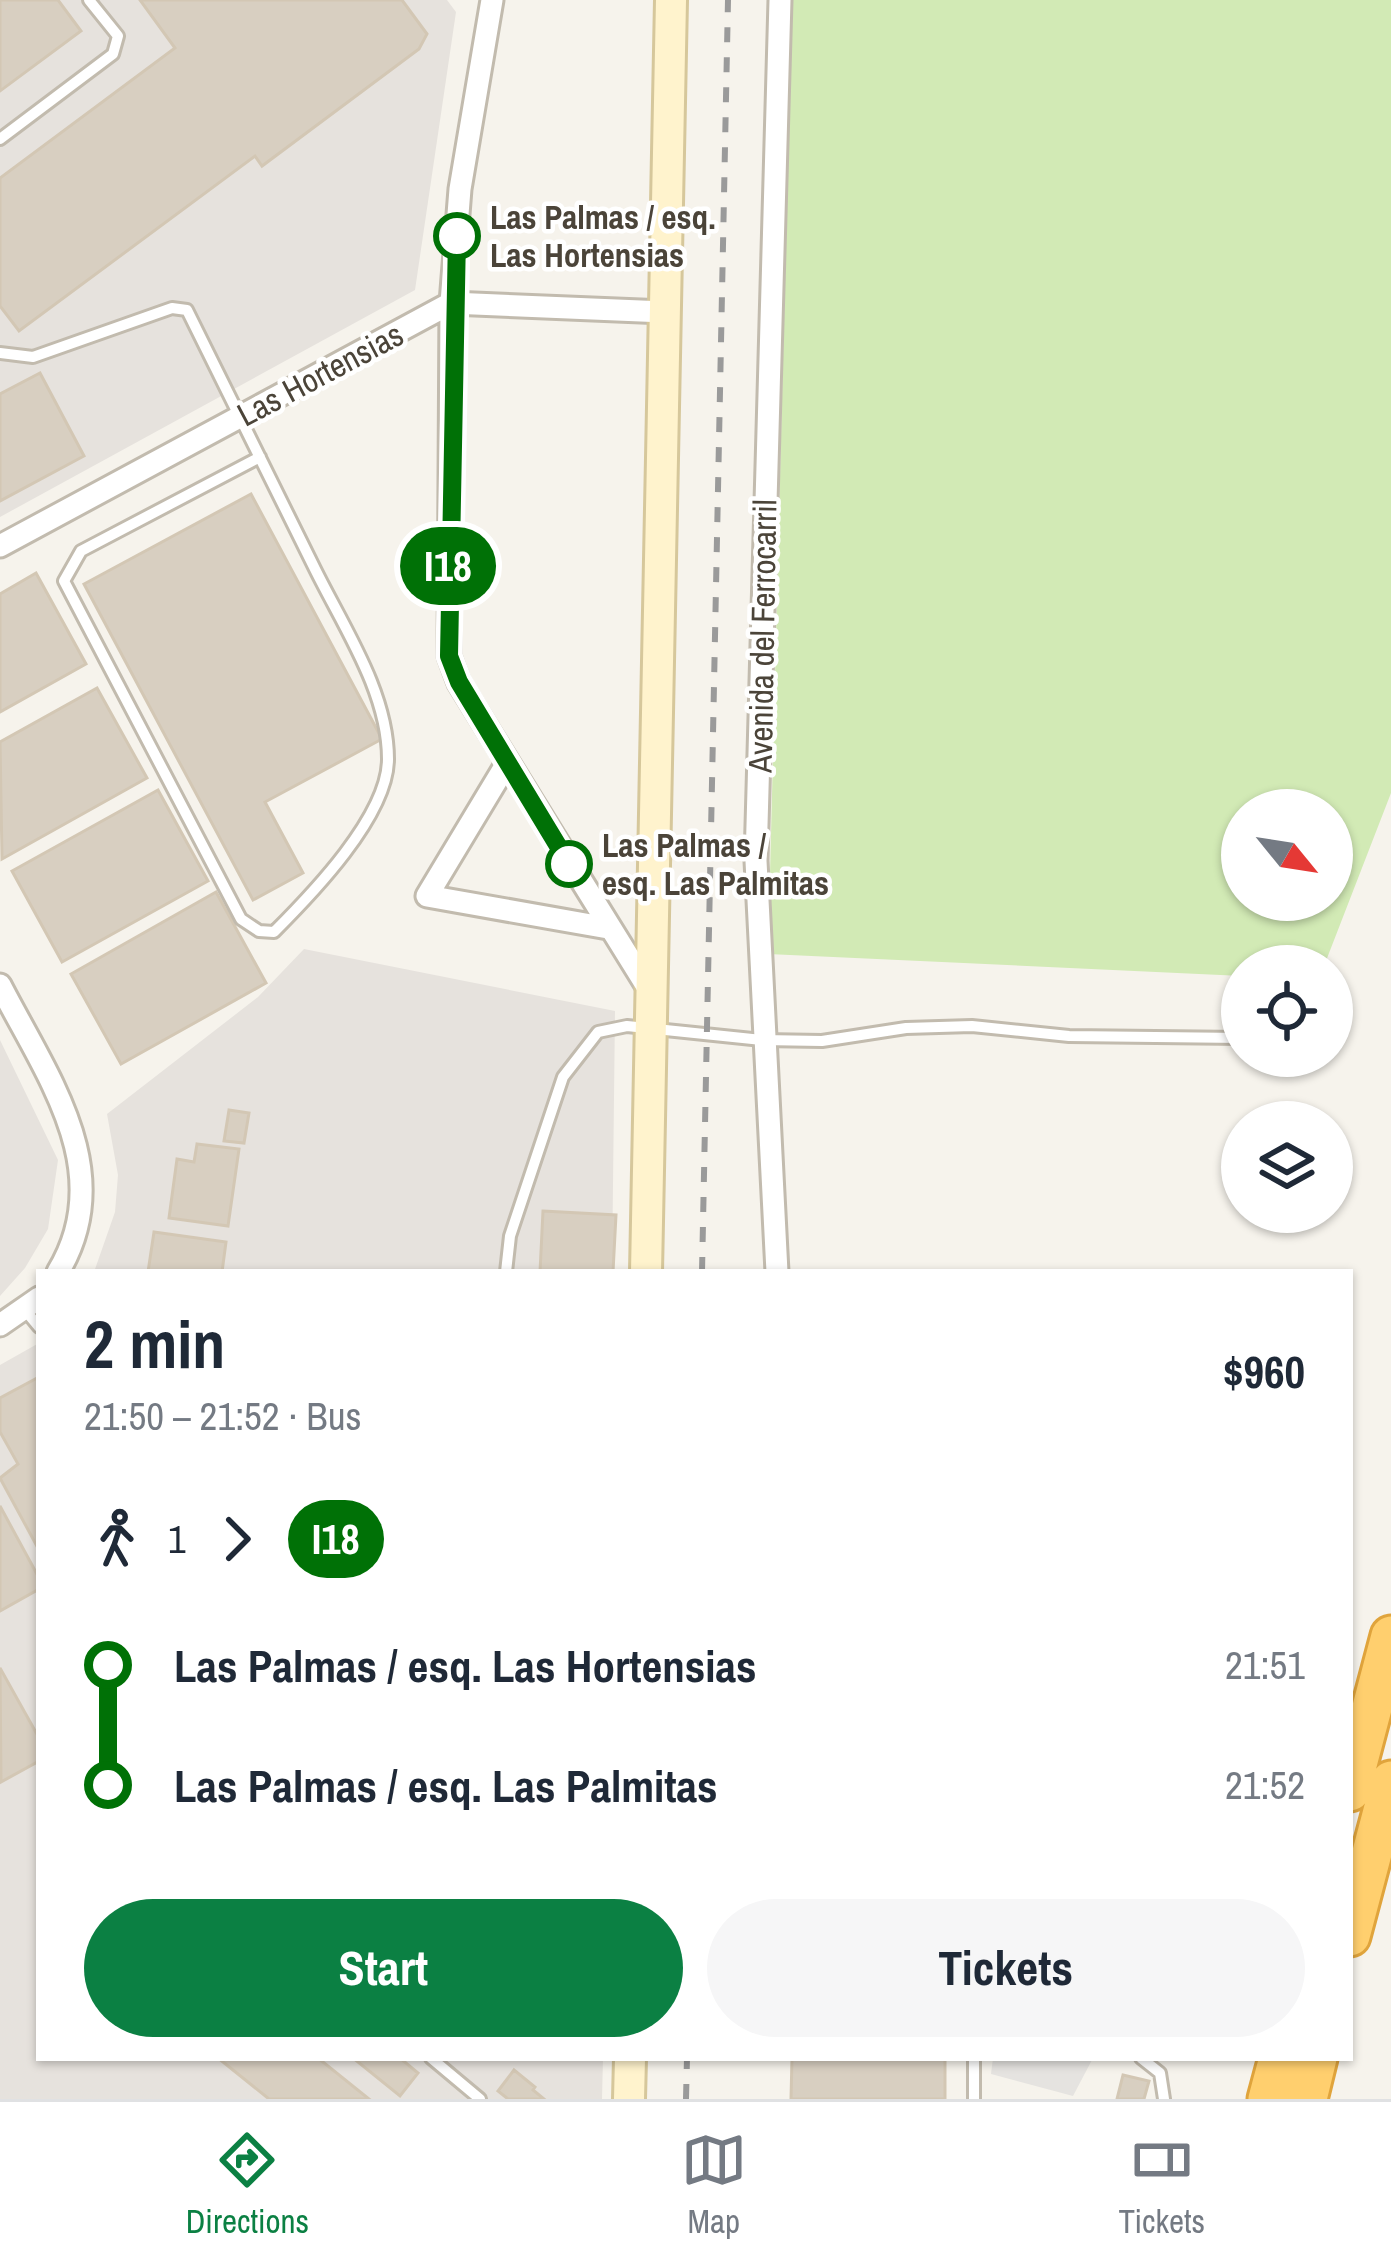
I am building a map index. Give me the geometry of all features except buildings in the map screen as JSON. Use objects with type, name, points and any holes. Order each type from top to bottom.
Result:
[{"type":"highway","points":[[1353,1780],[1391,1636]]},
{"type":"highway","points":[[1353,1925],[1391,1781]]},
{"type":"highway","points":[[1268,2099],[1278,2061]]},
{"type":"highway","points":[[1306,2099],[1317,2061]]},
{"type":"main road","points":[[646,1269],[671,0]]},
{"type":"main road","points":[[629,2099],[630,2061]]},
{"type":"street","points":[[492,0],[460,189],[452,303],[447,642],[459,682],[651,994]]},
{"type":"street","name":"Avenida del Ferrocarril","points":[[778,1269],[756,861],[780,0]]},
{"type":"street","points":[[452,303],[665,312]]},
{"type":"street","name":"Las Hortensias","points":[[0,546],[452,303]]},
{"type":"street","points":[[508,763],[427,896],[608,928]]},
{"type":"street","points":[[0,985],[69,1120],[81,1159],[83,1198],[59,1269]]},
{"type":"street","points":[[0,1325],[34,1312]]},
{"type":"lane","points":[[0,140],[113,54],[118,36],[89,0]]},
{"type":"lane","points":[[0,353],[33,358],[172,308],[187,310],[240,417],[378,698],[388,763],[335,871],[274,932],[259,931],[242,920],[64,581],[81,551],[260,458]]},
{"type":"lane","points":[[506,1269],[510,1236],[562,1077],[598,1032],[627,1026],[762,1040],[822,1041],[938,1026],[1221,1037]]},
{"type":"lane","points":[[435,2061],[480,2099]]},
{"type":"lane","points":[[974,2061],[974,2099]]},
{"type":"lane","points":[[1145,2061],[1160,2073],[1163,2099]]},
{"type":"shaded area","points":[[0,0],[447,0],[456,12],[415,290],[0,517]]},
{"type":"shaded area","points":[[304,949],[615,1011],[612,1269],[95,1269],[115,1212],[118,1175],[107,1114],[258,997]]},
{"type":"shaded area","points":[[0,1040],[58,1160],[48,1229],[25,1268],[0,1296]]},
{"type":"shaded area","points":[[36,1345],[36,2061],[603,2061],[602,2099],[0,2099],[0,1365]]},
{"type":"shaded area","points":[[993,2061],[1091,2061],[1073,2096],[991,2074]]},
{"type":"green space","points":[[792,0],[1391,0],[1391,793],[1353,891],[1353,789],[1221,789],[1221,921],[1341,921],[1332,945],[1221,945],[1221,975],[768,954]]},
{"type":"railway","points":[[702,1269],[728,0]]},
{"type":"railway","points":[[686,2099],[687,2061]]},
{"type":"bus line","name":"I18","points":[[457,236],[452,303],[449,656],[459,682],[569,864]]},
{"type":"place","name":"Las Palmas / esq. Las Hortensias","points":[[457,236]]},
{"type":"place","name":"Las Palmas / esq. Las Palmitas","points":[[569,864]]}]
